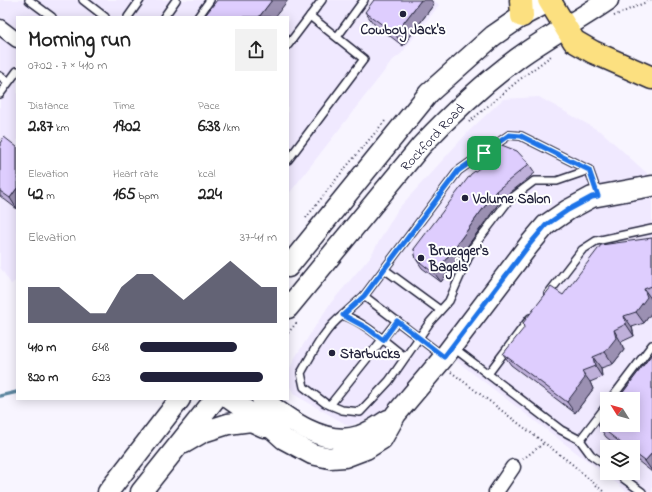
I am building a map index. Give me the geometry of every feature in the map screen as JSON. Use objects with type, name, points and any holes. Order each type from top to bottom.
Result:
[{"type":"highway","points":[[550,1],[574,41],[652,78]]},
{"type":"main road","name":"Rockford Road","points":[[289,266],[429,93],[522,8],[550,1]]},
{"type":"main road","name":"Rockford Road","points":[[295,312],[421,146],[443,122],[505,68],[519,58],[565,28],[609,9]]},
{"type":"main road","points":[[263,400],[293,422],[313,432],[331,438],[346,439],[358,437],[375,428],[396,414],[448,358],[529,245],[546,225],[568,210],[592,197],[652,186]]},
{"type":"main road","points":[[108,492],[179,400]]},
{"type":"main road","points":[[141,492],[214,400]]},
{"type":"main road","points":[[231,400],[295,446],[312,454],[330,458],[345,457],[366,450],[382,439],[396,414]]},
{"type":"main road","points":[[279,400],[293,422]]},
{"type":"main road","points":[[175,448],[203,432],[228,424],[251,421],[274,430]]},
{"type":"street","points":[[0,27],[16,39]]},
{"type":"street","points":[[496,492],[513,467]]},
{"type":"lane","points":[[29,0],[51,16]]},
{"type":"lane","points":[[83,0],[104,16]]},
{"type":"lane","points":[[129,16],[140,0]]},
{"type":"lane","points":[[165,16],[176,0]]},
{"type":"lane","points":[[199,16],[210,0]]},
{"type":"lane","points":[[289,44],[322,0]]},
{"type":"lane","points":[[337,37],[364,0]]},
{"type":"lane","points":[[289,159],[364,59],[310,16]]},
{"type":"lane","points":[[0,94],[16,72]]},
{"type":"lane","points":[[0,76],[8,82]]},
{"type":"lane","points":[[589,170],[557,182],[534,181],[509,200],[473,247],[449,300],[418,337],[389,381],[360,412],[342,410],[325,403],[304,387],[301,373],[316,347],[336,320],[364,296],[458,171],[509,135],[521,136],[589,170],[598,196]]},
{"type":"lane","points":[[544,300],[582,250],[596,241],[652,229]]},
{"type":"lane","points":[[384,269],[440,310]]},
{"type":"lane","points":[[364,296],[448,358],[488,374],[561,430],[580,440],[591,455],[600,461]]},
{"type":"lane","points":[[488,374],[535,312]]},
{"type":"lane","points":[[343,315],[367,328],[405,357]]},
{"type":"lane","points":[[330,405],[397,321]]},
{"type":"lane","points":[[616,392],[652,345]]},
{"type":"lane","points":[[580,440],[600,414]]},
{"type":"lane","points":[[626,480],[642,492]]},
{"type":"path","points":[[609,9],[651,0]]},
{"type":"path","points":[[468,123],[519,80],[552,56]]},
{"type":"path","points":[[289,330],[295,312]]},
{"type":"path","points":[[448,358],[544,443],[589,478],[604,492]]},
{"type":"path","points":[[513,467],[544,443]]},
{"type":"shaded area","points":[[0,0],[434,0],[439,5],[401,54],[393,60],[289,194],[289,16],[16,16],[16,281],[11,284],[0,267]]},
{"type":"shaded area","points":[[539,97],[603,133],[652,178],[652,492],[628,492],[612,480],[640,480],[640,440],[600,440],[600,471],[458,362],[440,344],[393,409],[349,426],[295,395],[289,386],[289,370],[296,356],[329,305],[370,257],[398,209],[469,131],[503,99]]},
{"type":"building","points":[[217,0],[272,0],[260,16],[205,16]]},
{"type":"building","points":[[374,0],[421,0],[395,34],[365,12]]},
{"type":"building","points":[[4,137],[16,146],[16,189],[10,198],[0,191],[0,143]]},
{"type":"building","points":[[499,144],[517,151],[529,164],[496,191],[435,274],[416,259],[414,249],[471,174],[481,167],[486,154]]},
{"type":"building","points":[[652,238],[652,286],[644,289],[647,297],[636,312],[624,316],[626,324],[614,330],[616,338],[605,352],[593,357],[595,366],[582,371],[585,378],[567,402],[503,354],[524,328],[523,323],[551,287],[563,295],[601,245]]},
{"type":"building","points":[[652,354],[652,453],[645,461],[640,457],[640,440],[617,440],[607,432],[640,432],[640,392],[623,392]]},
{"type":"waterway","points":[[0,396],[16,392]]},
{"type":"place","name":"Cowboy Jack's","points":[[403,14]]},
{"type":"place","name":"Volume Salon","points":[[465,198]]},
{"type":"place","name":"Bruegger's Bagels","points":[[421,258]]},
{"type":"place","name":"Starbucks","points":[[332,353]]},
{"type":"route","points":[[509,135],[521,136],[589,170],[598,196],[592,197],[568,210],[546,225],[529,245],[444,357],[397,321],[383,340],[367,328],[343,315],[364,296],[458,171],[484,153],[509,135]]}]
